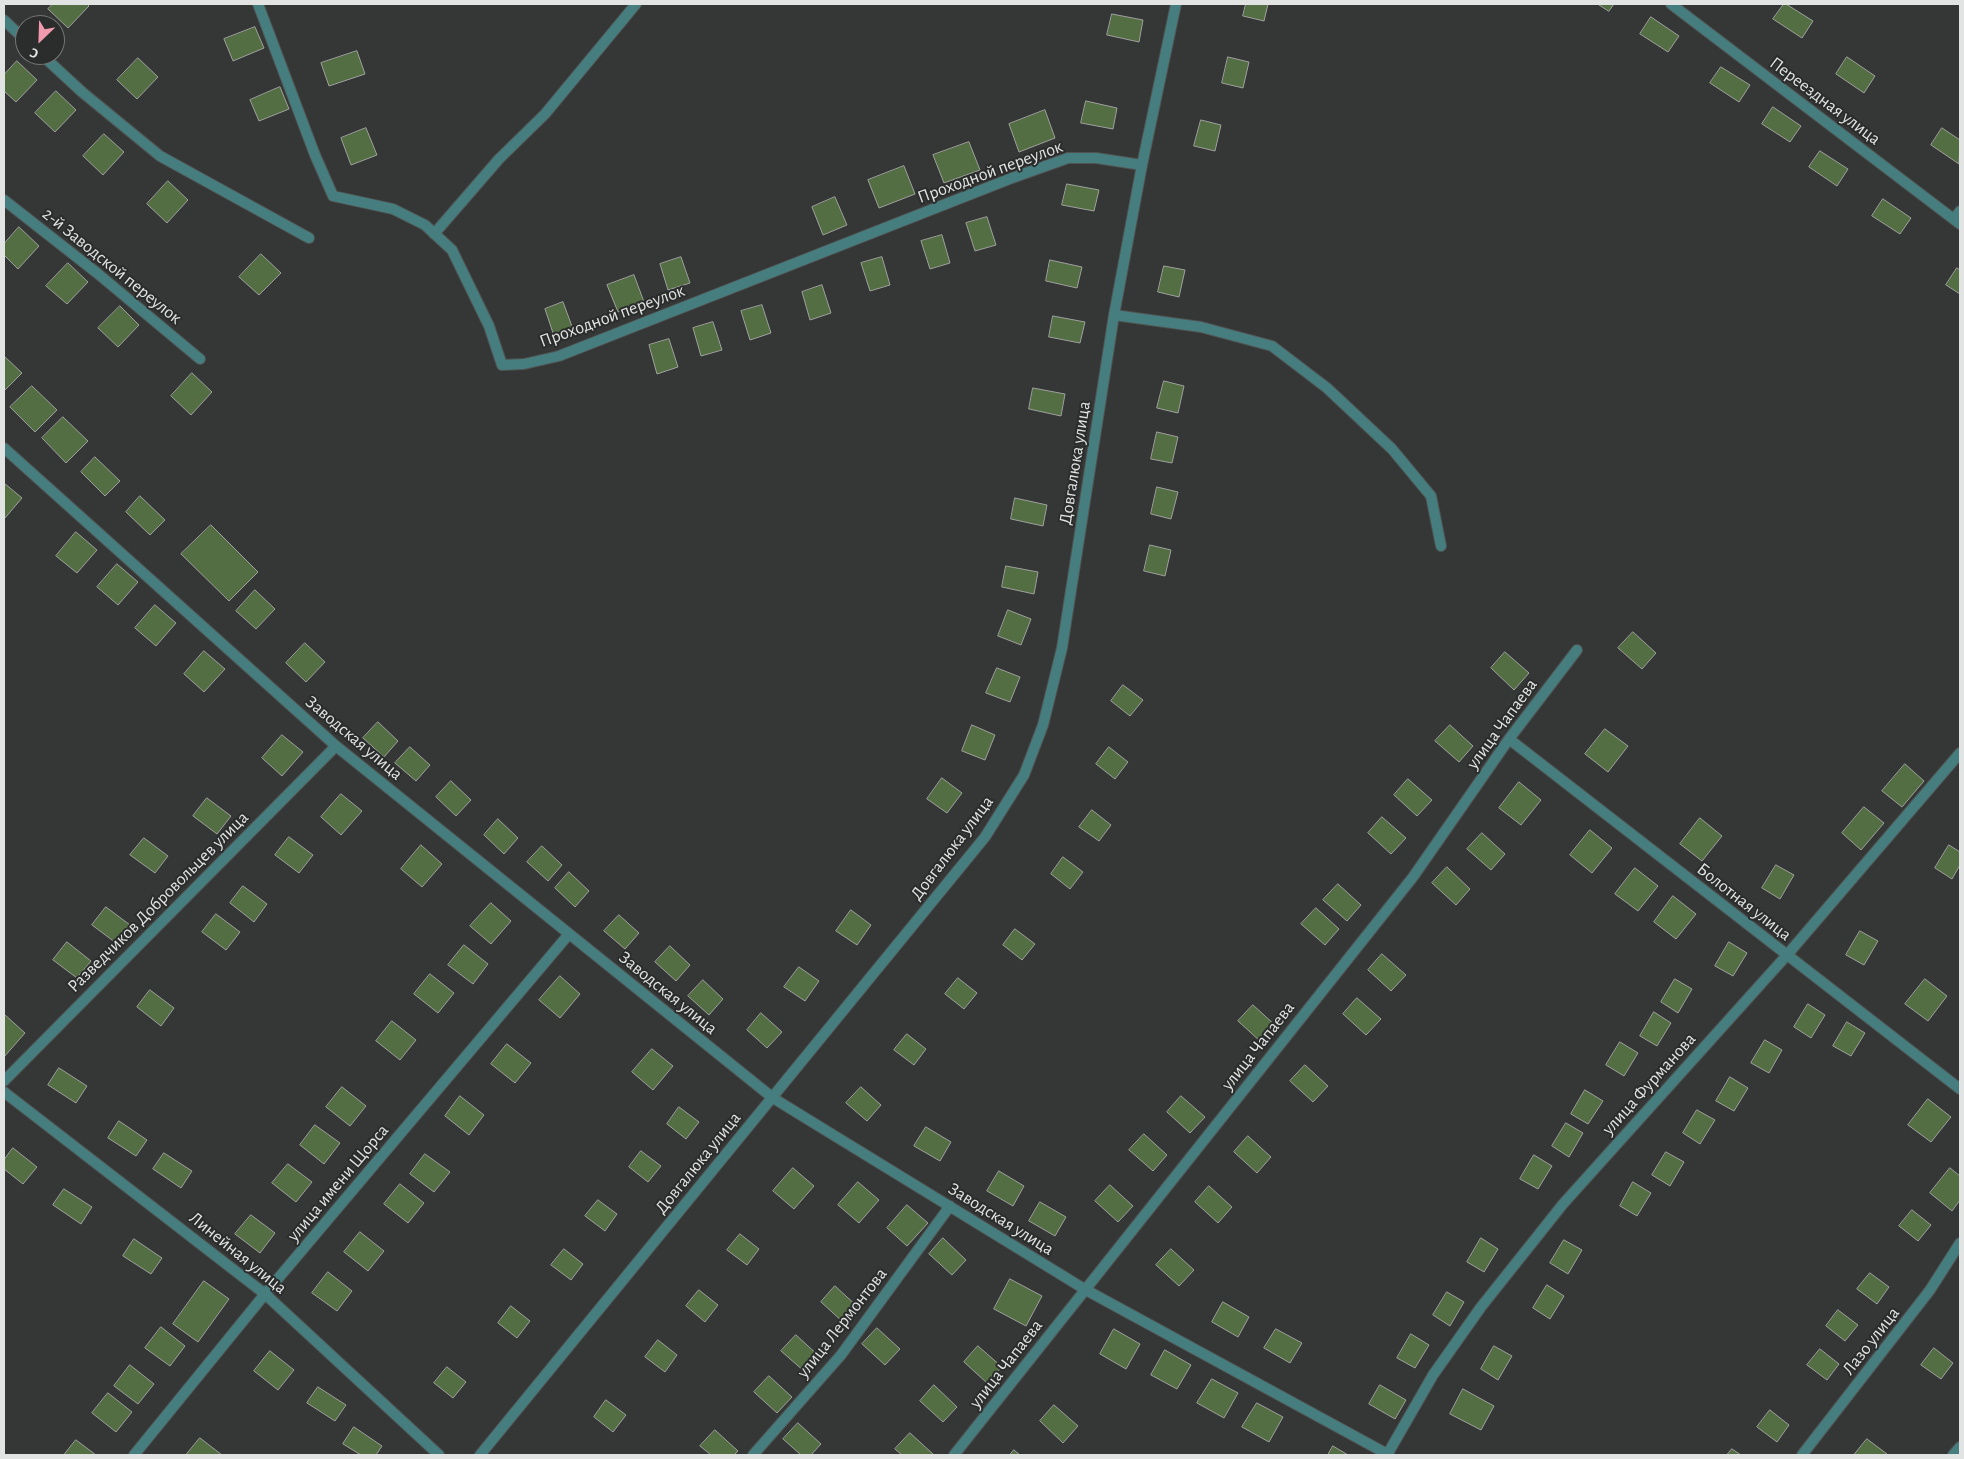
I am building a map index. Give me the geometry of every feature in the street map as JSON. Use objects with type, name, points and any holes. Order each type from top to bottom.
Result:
[{"type":"street","name":"Проходной переулок","points":[[258,4],[314,155],[333,196],[393,209],[425,225],[452,250],[489,326],[502,365],[524,364],[558,356],[1012,178],[1068,158],[1096,158],[1142,165]]},
{"type":"street","points":[[434,234],[499,159],[545,114],[636,4]]},
{"type":"street","name":"Довгалюка улица","points":[[480,1455],[985,837],[1024,775],[1043,725],[1062,648],[1114,315],[1142,165],[1176,4]]},
{"type":"street","name":"Переездная улица","points":[[1671,4],[1958,218]]},
{"type":"street","points":[[4,20],[15,30]]},
{"type":"street","points":[[53,65],[82,92],[160,156],[309,238]]},
{"type":"street","name":"2-й Заводской переулок","points":[[4,200],[98,273],[200,359]]},
{"type":"street","points":[[1114,315],[1201,327],[1272,346],[1327,388],[1392,449],[1431,496],[1441,546]]},
{"type":"street","name":"Заводская улица","points":[[4,448],[336,746],[773,1098],[1086,1290],[1388,1455]]},
{"type":"street","name":"улица Чапаева","points":[[954,1455],[1413,877],[1508,739],[1577,650]]},
{"type":"street","name":"Болотная улица","points":[[1508,739],[1960,1089]]},
{"type":"street","name":"Разведчиков Добровольцев улица","points":[[4,1081],[336,746]]},
{"type":"street","name":"улица Фурманова","points":[[1388,1455],[1433,1375],[1480,1307],[1563,1204],[1787,956],[1960,753]]},
{"type":"street","name":"улица имени Щорса","points":[[134,1455],[266,1294],[569,934]]},
{"type":"street","name":"Линейная улица","points":[[4,1092],[266,1294],[439,1455]]},
{"type":"street","name":"улица Лермонтова","points":[[753,1455],[840,1355],[950,1206]]},
{"type":"street","name":"Лазо улица","points":[[1802,1455],[1930,1290],[1960,1243]]},
{"type":"street","points":[[1954,1455],[1960,1447]]},
{"type":"building","points":[[53,4],[87,4],[89,6],[68,28],[65,25],[65,15],[54,15],[48,9]]},
{"type":"building","points":[[1246,4],[1268,4],[1264,21],[1243,16]]},
{"type":"building","points":[[1598,4],[1614,4],[1609,11]]},
{"type":"building","points":[[1784,4],[1813,21],[1802,38],[1773,19]]},
{"type":"building","points":[[1112,14],[1143,20],[1139,42],[1107,35]]},
{"type":"building","points":[[1651,17],[1679,36],[1668,52],[1640,34]]},
{"type":"building","points":[[255,27],[264,48],[233,61],[224,39]]},
{"type":"building","points":[[357,51],[365,74],[329,86],[321,63]]},
{"type":"building","points":[[1228,57],[1249,62],[1243,88],[1222,83]]},
{"type":"building","points":[[1847,57],[1875,76],[1864,93],[1836,74]]},
{"type":"building","points":[[138,58],[158,77],[137,99],[117,80]]},
{"type":"building","points":[[15,63],[15,65],[21,65],[37,80],[16,102],[4,91],[4,75]]},
{"type":"building","points":[[1721,67],[1750,85],[1739,102],[1710,83]]},
{"type":"building","points":[[280,87],[289,109],[259,121],[250,100]]},
{"type":"building","points":[[56,91],[76,110],[55,132],[35,113]]},
{"type":"building","points":[[1086,101],[1117,108],[1113,129],[1081,123]]},
{"type":"building","points":[[1773,107],[1801,126],[1790,142],[1762,124]]},
{"type":"building","points":[[1045,110],[1055,138],[1019,152],[1009,124]]},
{"type":"building","points":[[1201,120],[1221,125],[1215,151],[1194,146]]},
{"type":"building","points":[[366,128],[377,155],[351,165],[341,138]]},
{"type":"building","points":[[1942,128],[1960,140],[1959,164],[1931,145]]},
{"type":"building","points":[[104,134],[124,152],[103,175],[83,156]]},
{"type":"building","points":[[969,142],[980,170],[944,183],[933,155]]},
{"type":"building","points":[[1820,151],[1848,169],[1837,186],[1809,167]]},
{"type":"building","points":[[904,166],[915,194],[879,208],[868,180]]},
{"type":"building","points":[[168,181],[188,200],[167,223],[147,204]]},
{"type":"building","points":[[1067,184],[1099,190],[1094,211],[1062,205]]},
{"type":"building","points":[[835,197],[847,225],[823,235],[812,207]]},
{"type":"building","points":[[1883,199],[1911,218],[1900,234],[1872,216]]},
{"type":"building","points":[[987,217],[996,245],[975,251],[966,223]]},
{"type":"building","points":[[19,227],[39,246],[18,269],[4,255],[4,244]]},
{"type":"building","points":[[942,235],[950,263],[930,269],[921,241]]},
{"type":"building","points":[[261,254],[281,273],[259,295],[239,277]]},
{"type":"building","points":[[681,257],[690,283],[668,290],[660,264]]},
{"type":"building","points":[[882,257],[890,285],[870,291],[861,263]]},
{"type":"building","points":[[1050,260],[1082,267],[1077,288],[1046,281]]},
{"type":"building","points":[[68,263],[88,282],[67,304],[46,286]]},
{"type":"building","points":[[1164,266],[1185,270],[1179,297],[1158,292]]},
{"type":"building","points":[[1957,268],[1960,270],[1960,294],[1946,285]]},
{"type":"building","points":[[634,275],[644,302],[618,312],[607,285]]},
{"type":"building","points":[[822,285],[831,313],[810,320],[802,292]]},
{"type":"building","points":[[563,302],[573,329],[554,336],[545,309]]},
{"type":"building","points":[[762,305],[771,333],[750,340],[741,311]]},
{"type":"building","points":[[120,306],[139,325],[118,347],[98,328]]},
{"type":"building","points":[[1053,316],[1085,322],[1080,343],[1049,337]]},
{"type":"building","points":[[713,322],[722,350],[701,356],[693,328]]},
{"type":"building","points":[[669,339],[678,367],[657,374],[649,345]]},
{"type":"building","points":[[4,356],[22,373],[4,391]]},
{"type":"building","points":[[192,373],[212,392],[191,415],[171,396]]},
{"type":"building","points":[[1164,381],[1184,386],[1178,413],[1157,408]]},
{"type":"building","points":[[32,386],[57,410],[35,432],[10,407]]},
{"type":"building","points":[[1033,388],[1065,394],[1061,416],[1029,409]]},
{"type":"building","points":[[63,417],[88,441],[66,463],[42,438]]},
{"type":"building","points":[[1157,432],[1178,437],[1172,463],[1151,459]]},
{"type":"building","points":[[95,457],[120,481],[105,496],[81,472]]},
{"type":"building","points":[[4,483],[22,498],[5,518],[4,517]]},
{"type":"building","points":[[1157,487],[1178,492],[1171,519],[1151,514]]},
{"type":"building","points":[[140,496],[165,520],[150,535],[126,512]]},
{"type":"building","points":[[1015,498],[1047,505],[1043,526],[1011,519]]},
{"type":"building","points":[[211,525],[258,572],[229,601],[181,554]]},
{"type":"building","points":[[76,532],[97,550],[77,573],[56,556]]},
{"type":"building","points":[[1150,545],[1171,550],[1165,576],[1144,571]]},
{"type":"building","points":[[117,564],[138,582],[118,605],[97,587]]},
{"type":"building","points":[[1006,566],[1038,572],[1034,594],[1002,587]]},
{"type":"building","points":[[255,590],[275,609],[256,629],[236,611]]},
{"type":"building","points":[[155,605],[176,623],[156,646],[135,628]]},
{"type":"building","points":[[1008,610],[1031,619],[1021,645],[998,636]]},
{"type":"building","points":[[1633,632],[1656,653],[1642,669],[1618,648]]},
{"type":"building","points":[[305,643],[325,662],[306,682],[286,663]]},
{"type":"building","points":[[204,651],[225,669],[204,692],[184,674]]},
{"type":"building","points":[[1505,652],[1529,673],[1514,690],[1491,668]]},
{"type":"building","points":[[997,668],[1020,677],[1010,702],[986,693]]},
{"type":"building","points":[[1123,685],[1143,700],[1130,716],[1111,701]]},
{"type":"building","points":[[378,722],[398,741],[384,757],[363,738]]},
{"type":"building","points":[[972,725],[995,735],[985,760],[962,751]]},
{"type":"building","points":[[1450,725],[1473,746],[1459,762],[1435,741]]},
{"type":"building","points":[[1605,729],[1628,746],[1608,772],[1585,754]]},
{"type":"building","points":[[282,735],[303,752],[282,776],[262,758]]},
{"type":"building","points":[[410,747],[430,765],[416,781],[395,763]]},
{"type":"building","points":[[1109,747],[1128,762],[1115,779],[1096,764]]},
{"type":"building","points":[[1905,764],[1924,781],[1902,807],[1882,791]]},
{"type":"building","points":[[942,778],[962,793],[947,813],[927,799]]},
{"type":"building","points":[[1408,779],[1432,800],[1417,816],[1394,795]]},
{"type":"building","points":[[451,781],[471,800],[456,816],[436,797]]},
{"type":"building","points":[[1519,782],[1541,800],[1521,825],[1499,808]]},
{"type":"building","points":[[341,794],[362,811],[341,835],[321,817]]},
{"type":"building","points":[[207,798],[231,816],[217,834],[193,816]]},
{"type":"building","points":[[1864,807],[1884,823],[1861,850],[1842,833]]},
{"type":"building","points":[[1092,810],[1111,825],[1099,841],[1079,827]]},
{"type":"building","points":[[1382,817],[1406,838],[1391,854],[1368,833]]},
{"type":"building","points":[[1700,818],[1722,836],[1702,861],[1680,844]]},
{"type":"building","points":[[498,819],[518,838],[504,854],[484,835]]},
{"type":"building","points":[[1590,830],[1612,848],[1592,873],[1570,855]]},
{"type":"building","points":[[1482,833],[1505,854],[1491,870],[1467,849]]},
{"type":"building","points":[[289,837],[313,855],[299,873],[275,855]]},
{"type":"building","points":[[144,838],[168,856],[155,873],[130,855]]},
{"type":"building","points":[[421,845],[442,864],[422,887],[401,869]]},
{"type":"building","points":[[1949,845],[1960,852],[1960,865],[1952,879],[1935,868]]},
{"type":"building","points":[[542,846],[562,865],[548,881],[527,862]]},
{"type":"building","points":[[1063,857],[1083,872],[1070,889],[1051,874]]},
{"type":"building","points":[[1776,865],[1794,875],[1780,899],[1762,888]]},
{"type":"building","points":[[1447,867],[1470,889],[1456,905],[1432,883]]},
{"type":"building","points":[[1635,868],[1658,886],[1638,911],[1615,894]]},
{"type":"building","points":[[569,872],[589,891],[575,907],[555,888]]},
{"type":"building","points":[[1338,884],[1361,905],[1347,921],[1323,900]]},
{"type":"building","points":[[243,886],[267,904],[254,922],[230,903]]},
{"type":"building","points":[[1673,896],[1696,914],[1676,939],[1654,922]]},
{"type":"building","points":[[491,903],[511,921],[491,944],[470,926]]},
{"type":"building","points":[[106,907],[130,925],[116,943],[92,925]]},
{"type":"building","points":[[1316,908],[1339,929],[1325,945],[1301,924]]},
{"type":"building","points":[[851,910],[871,925],[857,945],[836,931]]},
{"type":"building","points":[[216,914],[240,932],[226,950],[202,932]]},
{"type":"building","points":[[619,915],[639,933],[625,949],[604,931]]},
{"type":"building","points":[[1015,929],[1035,944],[1022,960],[1003,945]]},
{"type":"building","points":[[1860,931],[1878,941],[1864,965],[1846,955]]},
{"type":"building","points":[[67,942],[91,961],[77,978],[53,960]]},
{"type":"building","points":[[1729,942],[1747,953],[1733,976],[1715,966]]},
{"type":"building","points":[[464,945],[488,964],[473,984],[448,965]]},
{"type":"building","points":[[670,946],[690,965],[676,981],[655,962]]},
{"type":"building","points":[[1382,954],[1406,975],[1391,991],[1368,970]]},
{"type":"building","points":[[799,967],[819,981],[805,1001],[784,987]]},
{"type":"building","points":[[430,974],[454,993],[438,1013],[414,994]]},
{"type":"building","points":[[560,976],[580,994],[560,1018],[539,1000]]},
{"type":"building","points":[[958,978],[977,993],[964,1009],[945,994]]},
{"type":"building","points":[[1675,979],[1692,989],[1678,1013],[1661,1002]]},
{"type":"building","points":[[1925,979],[1947,996],[1928,1021],[1905,1004]]},
{"type":"building","points":[[703,980],[723,999],[709,1015],[688,996]]},
{"type":"building","points":[[150,990],[174,1008],[161,1026],[137,1007]]},
{"type":"building","points":[[1357,998],[1381,1019],[1366,1035],[1343,1014]]},
{"type":"building","points":[[1808,1004],[1825,1015],[1811,1038],[1794,1027]]},
{"type":"building","points":[[1253,1005],[1276,1026],[1261,1042],[1238,1021]]},
{"type":"building","points":[[1654,1012],[1671,1023],[1657,1046],[1640,1036]]},
{"type":"building","points":[[761,1013],[782,1032],[767,1048],[747,1030]]},
{"type":"building","points":[[4,1014],[25,1033],[4,1057]]},
{"type":"building","points":[[392,1021],[416,1040],[400,1060],[376,1041]]},
{"type":"building","points":[[1847,1022],[1865,1033],[1851,1056],[1833,1046]]},
{"type":"building","points":[[907,1034],[926,1049],[914,1065],[894,1050]]},
{"type":"building","points":[[1765,1040],[1782,1050],[1769,1073],[1751,1063]]},
{"type":"building","points":[[1620,1042],[1638,1053],[1624,1076],[1606,1065]]},
{"type":"building","points":[[507,1044],[531,1063],[515,1083],[491,1064]]},
{"type":"building","points":[[652,1049],[673,1066],[653,1090],[632,1072]]},
{"type":"building","points":[[1305,1065],[1328,1086],[1313,1102],[1290,1081]]},
{"type":"building","points":[[59,1068],[87,1086],[76,1103],[48,1085]]},
{"type":"building","points":[[1730,1077],[1748,1088],[1734,1111],[1716,1101]]},
{"type":"building","points":[[342,1087],[366,1106],[350,1126],[326,1107]]},
{"type":"building","points":[[861,1087],[881,1105],[867,1121],[846,1103]]},
{"type":"building","points":[[1585,1090],[1603,1101],[1588,1124],[1571,1114]]},
{"type":"building","points":[[460,1096],[484,1115],[469,1135],[445,1116]]},
{"type":"building","points":[[1181,1096],[1205,1117],[1190,1133],[1167,1112]]},
{"type":"building","points":[[1928,1099],[1951,1117],[1931,1142],[1908,1125]]},
{"type":"building","points":[[679,1107],[699,1122],[686,1139],[667,1124]]},
{"type":"building","points":[[1697,1110],[1715,1120],[1700,1144],[1683,1133]]},
{"type":"building","points":[[119,1121],[147,1140],[136,1156],[108,1138]]},
{"type":"building","points":[[1566,1123],[1583,1133],[1569,1157],[1552,1146]]},
{"type":"building","points":[[315,1125],[340,1143],[324,1164],[300,1145]]},
{"type":"building","points":[[926,1127],[951,1142],[940,1161],[914,1146]]},
{"type":"building","points":[[1144,1134],[1167,1155],[1153,1171],[1129,1150]]},
{"type":"building","points":[[1248,1136],[1271,1157],[1257,1173],[1234,1152]]},
{"type":"building","points":[[13,1148],[37,1167],[23,1184],[4,1169],[4,1160]]},
{"type":"building","points":[[641,1151],[661,1166],[648,1182],[629,1167]]},
{"type":"building","points":[[1666,1152],[1684,1162],[1670,1186],[1652,1175]]},
{"type":"building","points":[[164,1153],[192,1171],[181,1188],[153,1169]]},
{"type":"building","points":[[425,1154],[450,1172],[434,1192],[410,1174]]},
{"type":"building","points":[[1534,1155],[1552,1166],[1538,1189],[1520,1179]]},
{"type":"building","points":[[288,1164],[312,1182],[296,1202],[272,1183]]},
{"type":"building","points":[[793,1168],[814,1186],[794,1209],[773,1191]]},
{"type":"building","points":[[1950,1168],[1960,1176],[1960,1200],[1952,1211],[1930,1193]]},
{"type":"building","points":[[999,1171],[1024,1186],[1013,1206],[987,1191]]},
{"type":"building","points":[[858,1182],[879,1200],[859,1223],[838,1205]]},
{"type":"building","points":[[1633,1182],[1651,1193],[1637,1216],[1620,1206]]},
{"type":"building","points":[[400,1184],[424,1203],[408,1223],[384,1204]]},
{"type":"building","points":[[1110,1185],[1133,1206],[1118,1222],[1095,1201]]},
{"type":"building","points":[[1209,1186],[1232,1207],[1218,1223],[1195,1202]]},
{"type":"building","points":[[64,1189],[92,1207],[81,1224],[53,1205]]},
{"type":"building","points":[[598,1200],[617,1214],[605,1231],[585,1216]]},
{"type":"building","points":[[1040,1202],[1066,1217],[1055,1236],[1029,1221]]},
{"type":"building","points":[[907,1205],[928,1223],[907,1246],[887,1228]]},
{"type":"building","points":[[1912,1210],[1931,1225],[1918,1241],[1899,1226]]},
{"type":"building","points":[[251,1215],[275,1233],[260,1253],[235,1234]]},
{"type":"building","points":[[360,1232],[384,1251],[368,1271],[344,1252]]},
{"type":"building","points":[[740,1234],[759,1249],[747,1265],[727,1250]]},
{"type":"building","points":[[943,1238],[966,1260],[952,1275],[929,1254]]},
{"type":"building","points":[[1481,1238],[1498,1249],[1484,1272],[1467,1262]]},
{"type":"building","points":[[134,1239],[162,1258],[151,1274],[123,1256]]},
{"type":"building","points":[[1564,1240],[1582,1250],[1568,1274],[1550,1263]]},
{"type":"building","points":[[564,1249],[583,1264],[571,1280],[551,1265]]},
{"type":"building","points":[[1171,1249],[1194,1270],[1179,1286],[1156,1265]]},
{"type":"building","points":[[328,1272],[352,1291],[337,1311],[312,1293]]},
{"type":"building","points":[[1870,1273],[1889,1287],[1877,1304],[1857,1289]]},
{"type":"building","points":[[1010,1279],[1042,1296],[1026,1326],[994,1309]]},
{"type":"building","points":[[204,1281],[229,1299],[198,1342],[173,1324]]},
{"type":"building","points":[[1547,1285],[1564,1296],[1550,1319],[1533,1308]]},
{"type":"building","points":[[835,1286],[858,1307],[844,1323],[821,1302]]},
{"type":"building","points":[[699,1290],[718,1305],[705,1322],[686,1306]]},
{"type":"building","points":[[1447,1292],[1464,1302],[1450,1326],[1433,1315]]},
{"type":"building","points":[[1223,1302],[1249,1317],[1238,1337],[1212,1322]]},
{"type":"building","points":[[511,1306],[530,1321],[517,1338],[498,1323]]},
{"type":"building","points":[[1838,1310],[1858,1325],[1845,1341],[1826,1326]]},
{"type":"building","points":[[161,1327],[185,1346],[170,1366],[145,1348]]},
{"type":"building","points":[[877,1328],[900,1349],[885,1365],[862,1344]]},
{"type":"building","points":[[1114,1329],[1140,1344],[1126,1369],[1100,1354]]},
{"type":"building","points":[[1276,1329],[1302,1343],[1290,1363],[1264,1348]]},
{"type":"building","points":[[1411,1334],[1429,1345],[1415,1368],[1397,1358]]},
{"type":"building","points":[[796,1335],[819,1356],[805,1372],[781,1351]]},
{"type":"building","points":[[658,1340],[677,1355],[665,1372],[645,1357]]},
{"type":"building","points":[[978,1346],[1002,1367],[987,1383],[964,1362]]},
{"type":"building","points":[[1494,1346],[1512,1356],[1498,1380],[1481,1369]]},
{"type":"building","points":[[1934,1348],[1953,1363],[1941,1379],[1921,1365]]},
{"type":"building","points":[[1820,1349],[1839,1364],[1827,1380],[1807,1365]]},
{"type":"building","points":[[1165,1350],[1191,1365],[1177,1389],[1151,1375]]},
{"type":"building","points":[[270,1351],[294,1370],[278,1390],[254,1371]]},
{"type":"building","points":[[130,1365],[154,1384],[138,1404],[114,1386]]},
{"type":"building","points":[[447,1367],[466,1382],[453,1398],[434,1383]]},
{"type":"building","points":[[769,1376],[792,1397],[777,1413],[754,1392]]},
{"type":"building","points":[[1212,1379],[1238,1393],[1224,1418],[1197,1403]]},
{"type":"building","points":[[934,1385],[957,1407],[943,1422],[920,1401]]},
{"type":"building","points":[[1380,1385],[1406,1400],[1395,1419],[1369,1404]]},
{"type":"building","points":[[318,1387],[346,1405],[335,1421],[307,1403]]},
{"type":"building","points":[[1463,1389],[1494,1406],[1481,1430],[1450,1414]]},
{"type":"building","points":[[108,1393],[132,1412],[116,1432],[92,1413]]},
{"type":"building","points":[[606,1400],[626,1415],[613,1432],[594,1417]]},
{"type":"building","points":[[1257,1403],[1283,1417],[1269,1442],[1242,1427]]},
{"type":"building","points":[[1054,1405],[1078,1426],[1063,1443],[1040,1421]]},
{"type":"building","points":[[1770,1410],[1789,1425],[1777,1442],[1757,1427]]},
{"type":"building","points":[[798,1423],[821,1444],[811,1455],[801,1455],[783,1439]]},
{"type":"building","points":[[354,1427],[382,1446],[376,1455],[361,1455],[343,1444]]},
{"type":"building","points":[[715,1430],[738,1451],[734,1455],[711,1455],[700,1446]]},
{"type":"building","points":[[910,1433],[933,1454],[902,1455],[895,1449]]},
{"type":"building","points":[[200,1438],[222,1455],[186,1455]]},
{"type":"building","points":[[1867,1439],[1887,1454],[1854,1455]]},
{"type":"building","points":[[76,1440],[96,1455],[64,1455]]},
{"type":"building","points":[[1333,1446],[1348,1455],[1328,1455]]},
{"type":"building","points":[[1732,1449],[1741,1455],[1727,1455]]},
{"type":"building","points":[[1014,1450],[1020,1455],[1010,1455]]}]
